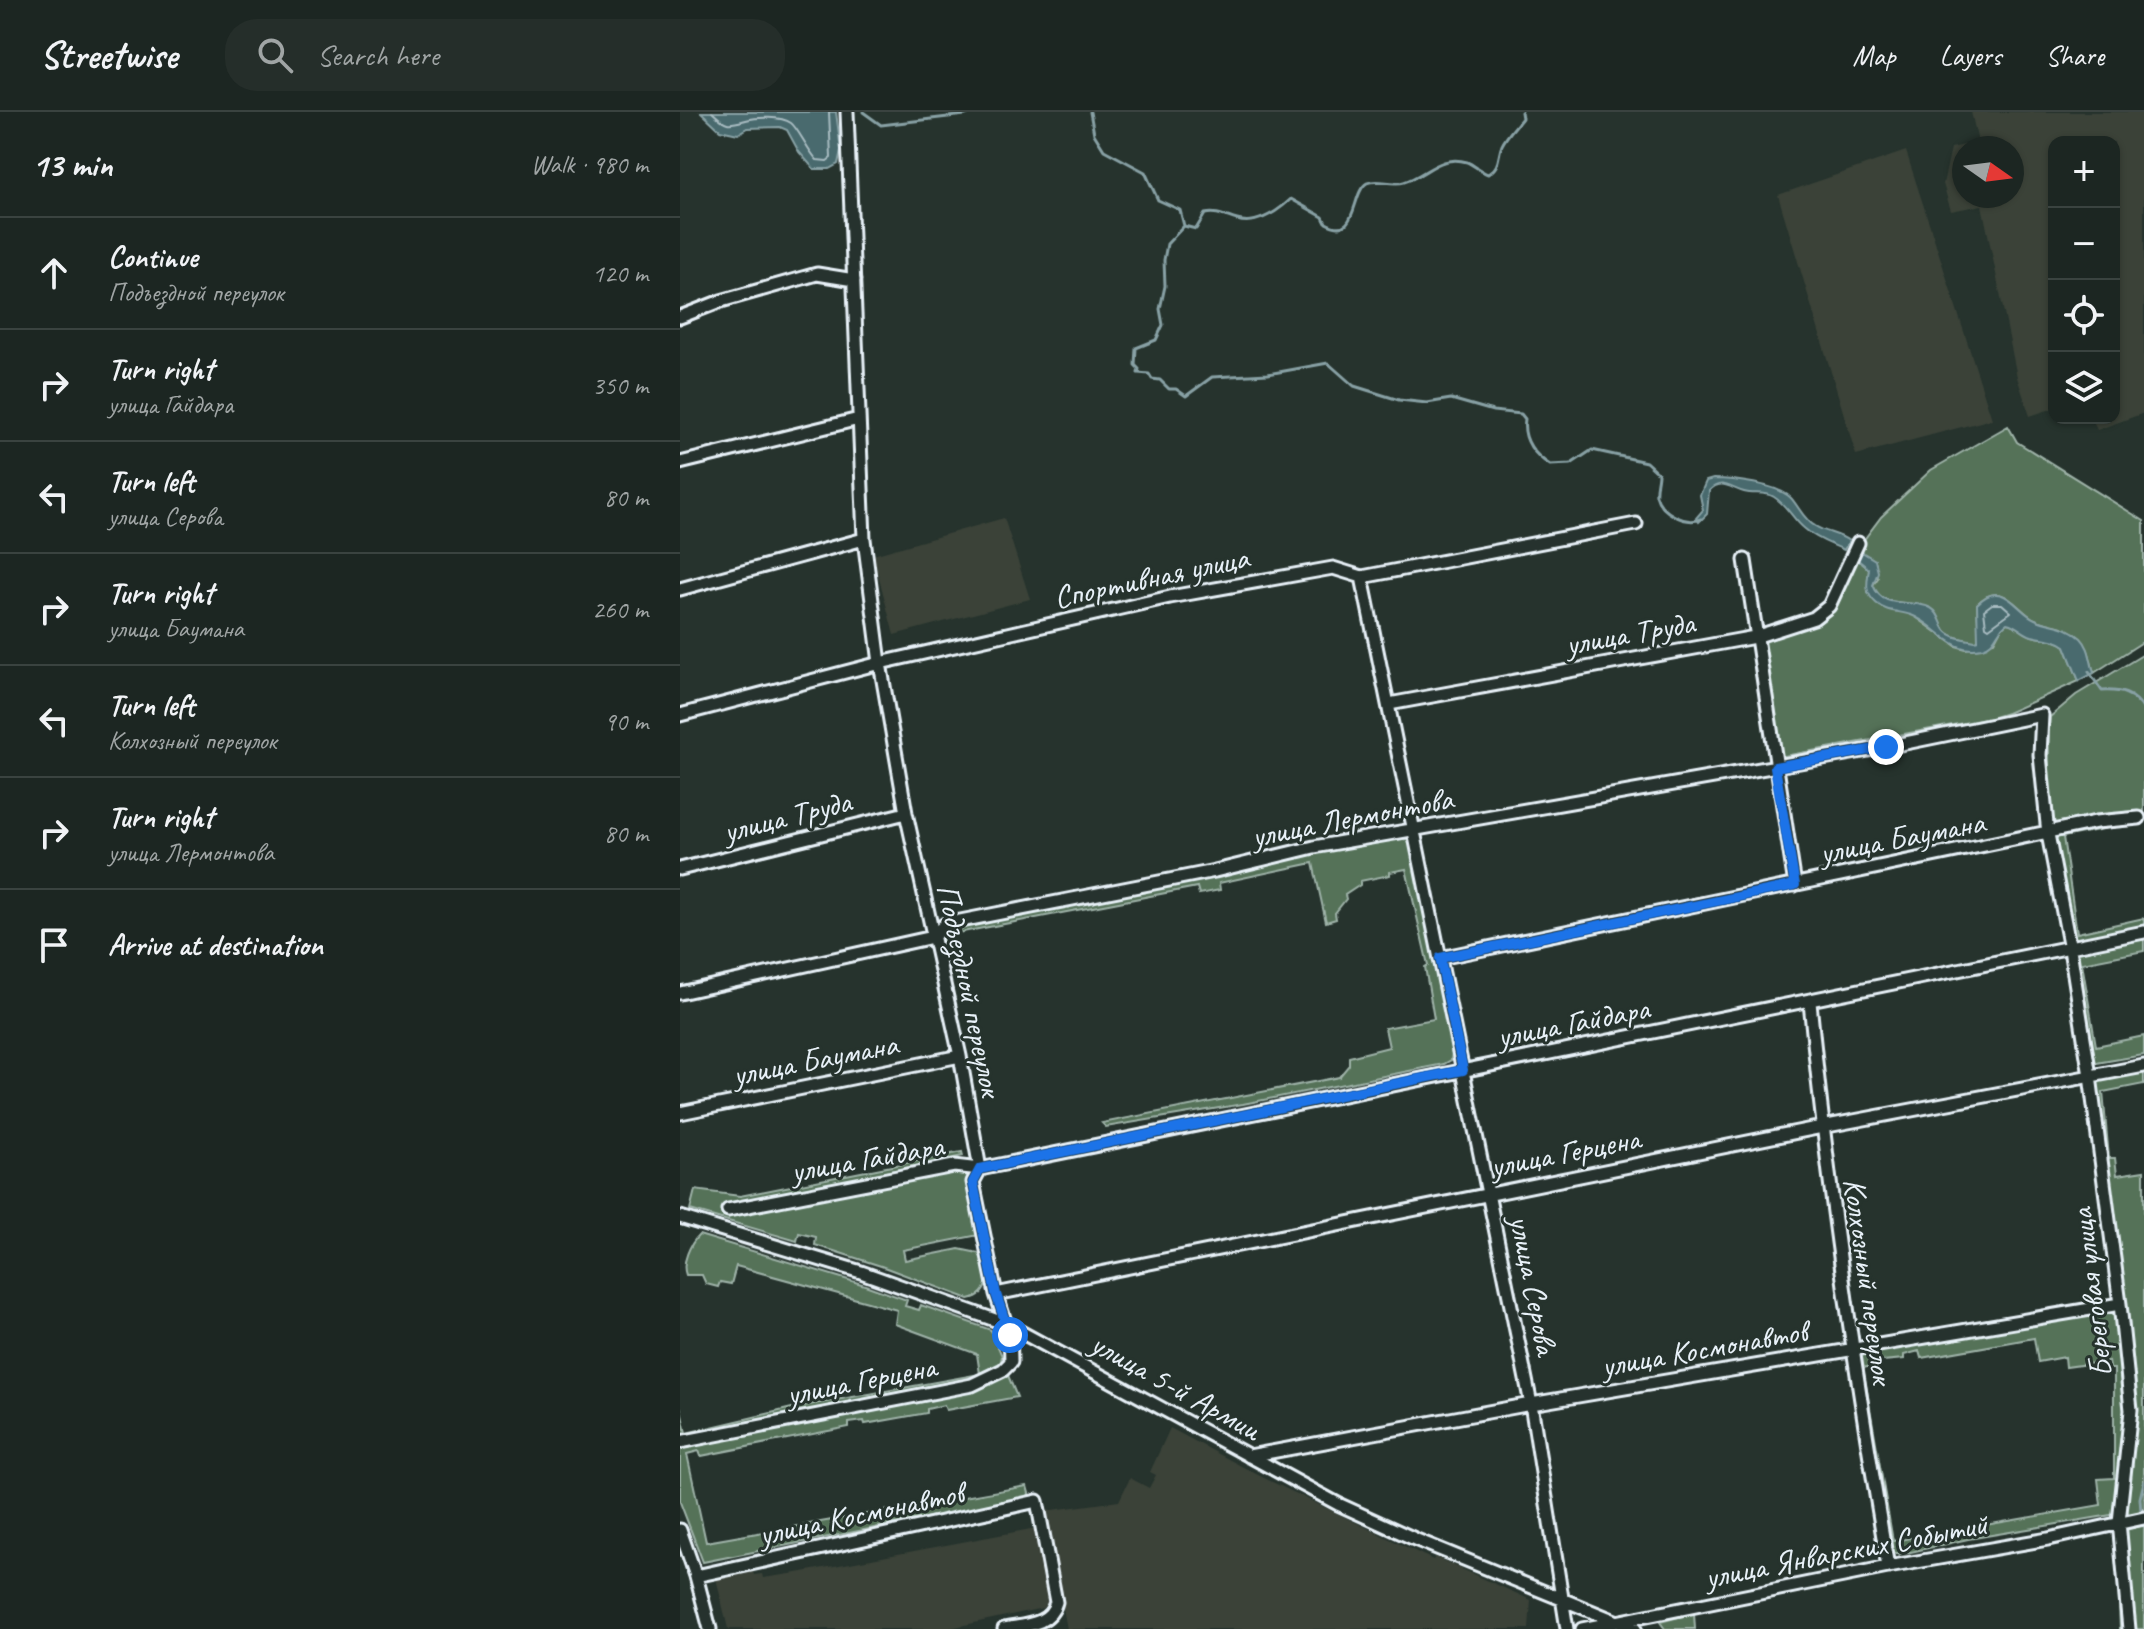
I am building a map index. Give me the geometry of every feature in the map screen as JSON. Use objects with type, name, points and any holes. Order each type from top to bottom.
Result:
[{"type":"street","name":"Подъездной переулок","points":[[847,112],[864,539],[880,663],[906,813],[960,1056],[980,1169],[973,1182],[996,1294],[1008,1325]]},
{"type":"street","points":[[680,317],[721,301],[817,274],[854,280]]},
{"type":"street","points":[[680,463],[859,419]]},
{"type":"street","name":"Спортивная улица","points":[[680,715],[880,663],[1170,597],[1333,568],[1362,577],[1636,524]]},
{"type":"street","points":[[680,589],[864,539]]},
{"type":"street","name":"улица Труда","points":[[1389,704],[1755,637],[1814,618],[1829,606],[1858,543]]},
{"type":"street","points":[[1745,560],[1795,885]]},
{"type":"street","name":"улица Серова","points":[[1362,577],[1531,1404],[1567,1629]]},
{"type":"street","name":"улица Лермонтова","points":[[680,993],[933,937],[945,924],[1215,871],[1314,847],[1775,767],[2042,715]]},
{"type":"street","name":"Береговая улица","points":[[2042,715],[2040,755],[2048,834],[2090,1076],[2131,1410],[2119,1522],[2129,1629]]},
{"type":"street","name":"улица Труда","points":[[680,869],[906,813]]},
{"type":"street","name":"улица Баумана","points":[[1440,958],[2096,822],[2139,818]]},
{"type":"street","name":"улица Гайдара","points":[[728,1210],[954,1166],[980,1169],[2144,932]]},
{"type":"street","name":"Колхозный переулок","points":[[1810,1002],[1822,1127],[1851,1349],[1888,1567]]},
{"type":"street","name":"улица Баумана","points":[[680,1113],[960,1056]]},
{"type":"street","name":"улица Герцена","points":[[996,1294],[1822,1127],[2144,1066]]},
{"type":"street","name":"улица 5-й Армии","points":[[680,1217],[861,1272],[1008,1325],[1338,1504],[1417,1540],[1635,1629]]},
{"type":"street","name":"улица Космонавтов","points":[[1249,1456],[1531,1404],[2120,1304]]},
{"type":"street","name":"улица Герцена","points":[[680,1442],[972,1385],[1003,1370],[1011,1362],[1008,1325]]},
{"type":"street","name":"улица Космонавтов","points":[[696,1576],[1037,1501],[1056,1602],[1050,1615],[1037,1623],[1004,1629]]},
{"type":"street","name":"улица Январских Событий","points":[[1582,1629],[2144,1518]]},
{"type":"street","points":[[680,1530],[710,1629]]},
{"type":"shaded area","points":[[1971,112],[2144,112],[2144,413],[2120,422],[2120,136],[2048,136],[2048,410],[2030,416],[2017,377],[1983,208],[2024,208],[2024,136],[1977,136]]},
{"type":"shaded area","points":[[1951,148],[1952,208],[1966,208],[1951,211],[1943,184]]},
{"type":"shaded area","points":[[1906,151],[1992,419],[1856,455],[1778,195]]},
{"type":"shaded area","points":[[2094,424],[2114,424],[2097,430]]},
{"type":"shaded area","points":[[1004,518],[1030,599],[894,635],[873,555]]},
{"type":"shaded area","points":[[1170,1428],[1260,1476],[1433,1560],[1435,1557],[1531,1600],[1529,1629],[1067,1629],[1044,1511],[1119,1501],[1130,1478],[1149,1488],[1156,1475],[1150,1472]]},
{"type":"shaded area","points":[[1036,1528],[1049,1601],[1043,1608],[946,1629],[728,1629],[716,1578],[753,1571],[754,1575],[762,1574],[763,1578],[797,1573]]},
{"type":"green space","points":[[2008,426],[2017,442],[2144,521],[2144,641],[2094,673],[2088,650],[2080,638],[2063,628],[2035,619],[2002,595],[1986,597],[1977,604],[1979,640],[1975,642],[1951,635],[1929,610],[1888,600],[1877,593],[1873,585],[1878,578],[1857,549],[1881,517],[1931,470]]},
{"type":"green space","points":[[1853,556],[1869,569],[1868,592],[1913,615],[1956,646],[1966,649],[1994,642],[2002,627],[2011,624],[2029,635],[2065,646],[2079,681],[1991,718],[1779,757],[1762,644],[1767,636],[1823,617]]},
{"type":"green space","points":[[2144,654],[2144,821],[2063,837],[2077,933],[2144,918],[2144,951],[2082,963],[2096,1046],[2144,1036],[2144,1055],[2096,1063],[2056,856],[2049,772],[2050,717],[2076,695]]},
{"type":"green space","points":[[1398,837],[1407,840],[1413,850],[1452,1053],[1451,1060],[1444,1064],[1243,1104],[1106,1127],[1102,1123],[1339,1077],[1349,1065],[1349,1057],[1389,1047],[1385,1028],[1434,1019],[1425,967],[1428,965],[1406,869],[1360,881],[1360,885],[1345,895],[1346,899],[1335,913],[1336,919],[1326,922],[1313,863],[1219,883],[1220,890],[1199,894],[1197,887],[952,934],[955,950],[943,952],[943,937],[954,926]]},
{"type":"green space","points":[[2144,1068],[2144,1084],[2103,1092],[2109,1158],[2115,1158],[2117,1175],[2144,1171],[2144,1511],[2130,1515],[2126,1511],[2125,1500],[2136,1415],[2092,1079]]},
{"type":"green space","points":[[962,1152],[963,1156],[813,1187],[816,1199],[965,1168],[979,1235],[903,1250],[905,1260],[959,1249],[978,1253],[985,1266],[987,1280],[982,1292],[969,1299],[815,1245],[816,1237],[799,1233],[797,1241],[690,1210],[695,1190],[740,1196]]},
{"type":"green space","points":[[699,1235],[865,1285],[907,1300],[905,1306],[919,1310],[921,1305],[991,1330],[1002,1356],[1000,1366],[979,1380],[680,1440],[680,1406],[686,1433],[792,1408],[980,1374],[977,1354],[895,1324],[897,1310],[736,1266],[731,1284],[720,1282],[718,1287],[706,1284],[702,1275],[686,1275],[687,1254]]},
{"type":"green space","points":[[2116,1308],[2126,1425],[2111,1515],[1968,1539],[1902,1554],[1889,1552],[1854,1353]],"holes":[[[2034,1338],[2038,1362],[2065,1357],[2066,1367],[2109,1361],[2110,1369],[2114,1369],[2114,1478],[2098,1479],[2101,1505],[1893,1541],[1863,1368],[1872,1366],[1872,1362],[1904,1359],[1904,1355],[1919,1351],[1921,1358]]]},
{"type":"green space","points":[[1007,1373],[1017,1397],[946,1410],[944,1405],[927,1409],[927,1413],[865,1424],[864,1421],[849,1423],[849,1427],[701,1456],[699,1451],[687,1454],[706,1542],[1027,1486],[1030,1497],[703,1562],[680,1502],[680,1449],[907,1403],[977,1386]]},
{"type":"green space","points":[[2144,1525],[2144,1629],[2120,1629],[2118,1579],[2131,1578],[2126,1532]]},
{"type":"green space","points":[[1694,1613],[1695,1629],[1665,1629],[1660,1622]]},
{"type":"water","points":[[701,112],[836,112],[841,150],[838,164],[829,169],[814,169],[799,152],[787,130],[780,127],[748,128],[738,134],[720,130]]},
{"type":"water","points":[[1706,481],[1742,481],[1776,489],[1791,498],[1811,523],[1849,541],[1844,550],[1814,536],[1774,497],[1744,492],[1730,486],[1718,485],[1709,491],[1707,514],[1699,522],[1696,518],[1703,510],[1700,495]]},
{"type":"water","points":[[1857,549],[1875,560],[1878,572],[1873,585],[1878,593],[1891,601],[1931,608],[1951,635],[1978,640],[1977,604],[1994,594],[2002,595],[2035,619],[2081,638],[2094,673],[2079,681],[2065,646],[2028,635],[2011,624],[2003,626],[1987,646],[1971,649],[1952,643],[1920,619],[1884,608],[1870,595],[1867,587],[1869,569],[1853,556]]},
{"type":"waterway","points":[[863,112],[881,125],[972,112]]},
{"type":"waterway","points":[[1090,112],[1094,134],[1104,150],[1145,172],[1158,200],[1180,210],[1184,226]]},
{"type":"waterway","points":[[1521,112],[1522,118],[1504,142],[1497,164],[1488,174],[1457,160],[1441,163],[1404,182],[1367,183],[1344,226],[1326,223],[1323,217],[1291,199],[1273,213],[1252,221],[1209,213],[1205,214],[1196,229],[1184,226],[1167,244],[1165,286],[1160,309],[1163,325],[1156,340],[1136,348],[1138,373],[1149,374],[1152,379],[1160,380],[1169,389],[1176,389],[1186,396],[1212,377],[1268,374],[1328,363],[1354,386],[1399,400],[1427,403],[1451,399],[1493,411],[1521,414],[1525,419],[1525,434],[1530,446],[1550,465],[1571,464],[1592,450],[1646,462],[1658,473],[1656,495],[1662,507],[1681,519],[1701,519]]},
{"type":"waterway","points":[[2089,672],[2102,691],[2126,694],[2144,710]]},
{"type":"waterway","points":[[2141,1512],[2144,1482]]},
{"type":"route","points":[[1010,1335],[1010,1326],[1006,1324],[996,1294],[973,1182],[980,1169],[1463,1070],[1440,958],[1795,885],[1775,767],[1886,747]]}]
